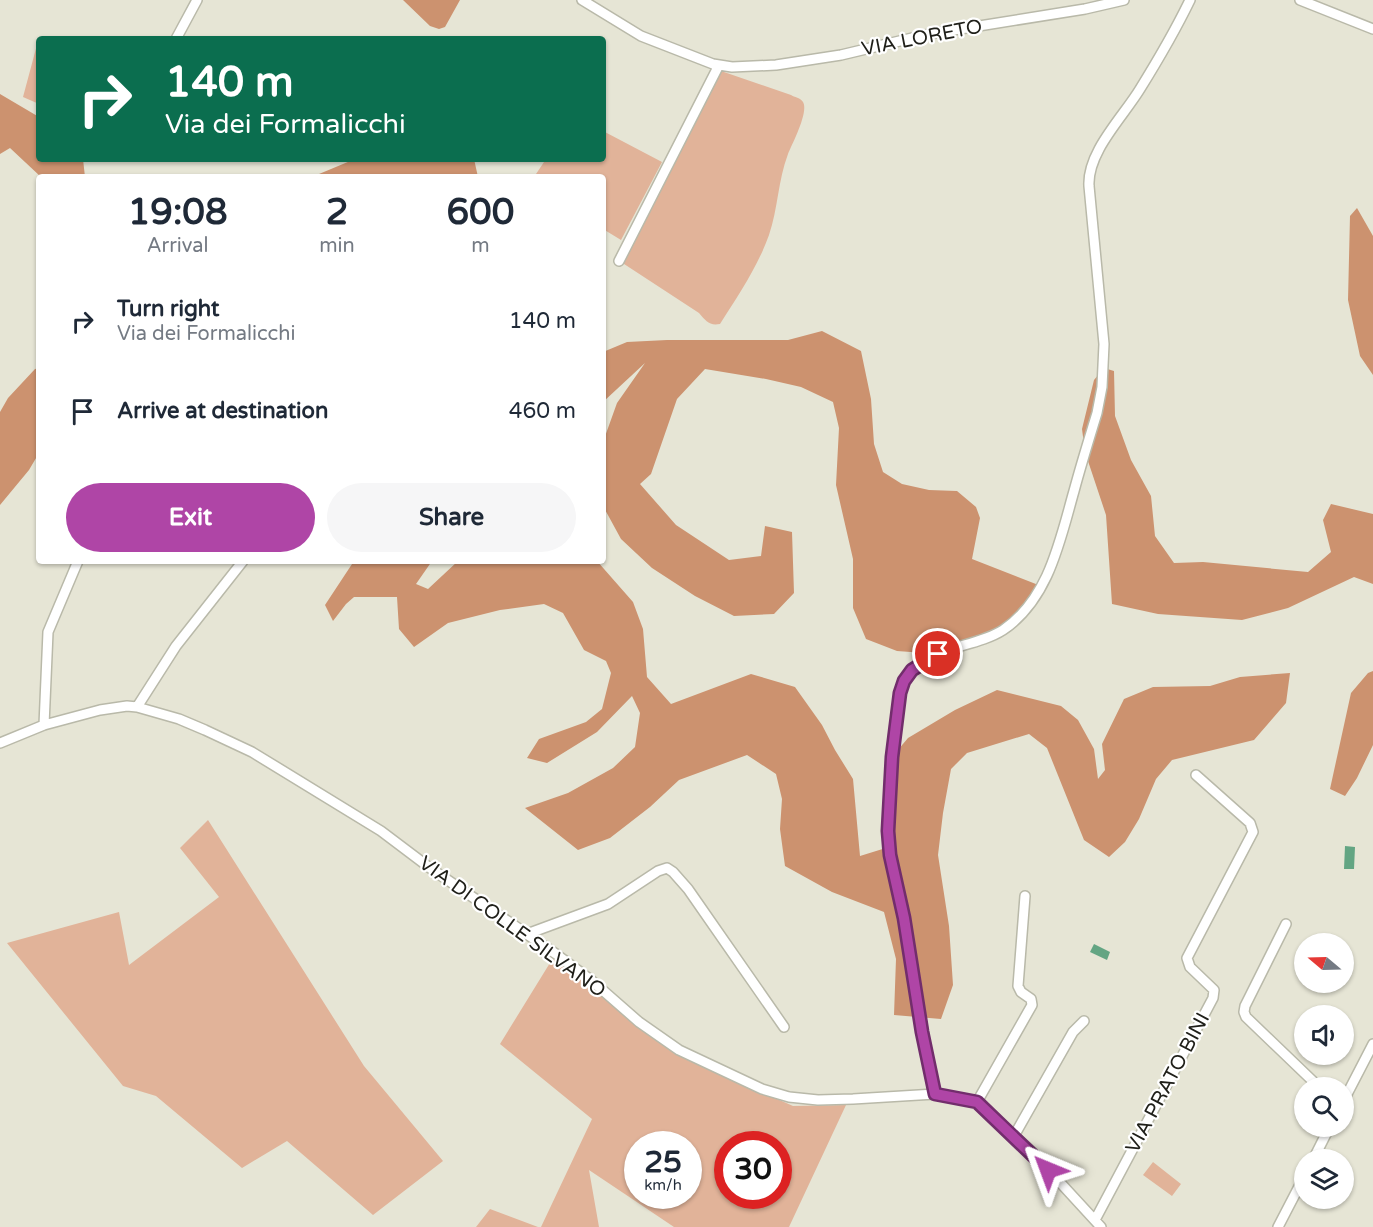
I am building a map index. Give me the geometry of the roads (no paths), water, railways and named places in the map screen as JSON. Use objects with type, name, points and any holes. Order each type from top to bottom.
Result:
[{"type":"street","points":[[178,36],[197,0]]},
{"type":"street","name":"VIA LORETO","points":[[582,0],[641,36],[719,65],[776,65],[841,55],[929,34],[1085,9],[1124,0]]},
{"type":"street","points":[[1024,896],[1018,984],[1021,992],[1031,999],[1032,1005],[977,1102],[935,1094],[922,1032],[904,918],[889,848],[892,757],[900,693],[906,679],[916,667],[938,654],[984,640],[1011,623],[1031,601],[1056,556],[1097,413],[1102,387],[1104,335],[1089,172],[1097,153],[1141,89],[1190,0]]},
{"type":"street","points":[[1300,0],[1373,29]]},
{"type":"street","points":[[619,261],[719,65]]},
{"type":"street","points":[[44,725],[48,632],[77,564]]},
{"type":"street","points":[[137,707],[176,646],[241,564]]},
{"type":"street","name":"VIA DI COLLE SILVANO","points":[[0,743],[44,725],[110,708],[137,707],[205,730],[259,756],[381,831],[430,868],[591,980],[658,1037],[697,1059],[782,1096],[818,1100],[935,1094]]},
{"type":"street","name":"VIA PRATO BINI","points":[[977,1102],[1033,1153],[1098,1223],[1213,998],[1214,990],[1190,967],[1187,958],[1253,830],[1250,823],[1196,775]]},
{"type":"street","points":[[527,934],[608,904],[658,871],[669,869],[688,889],[784,1027]]},
{"type":"street","points":[[1286,924],[1245,1006],[1245,1014],[1309,1077]]},
{"type":"street","points":[[1014,1136],[1074,1031],[1084,1021]]},
{"type":"street","points":[[1354,1081],[1373,1044]]},
{"type":"street","points":[[1278,1227],[1294,1196]]}]
